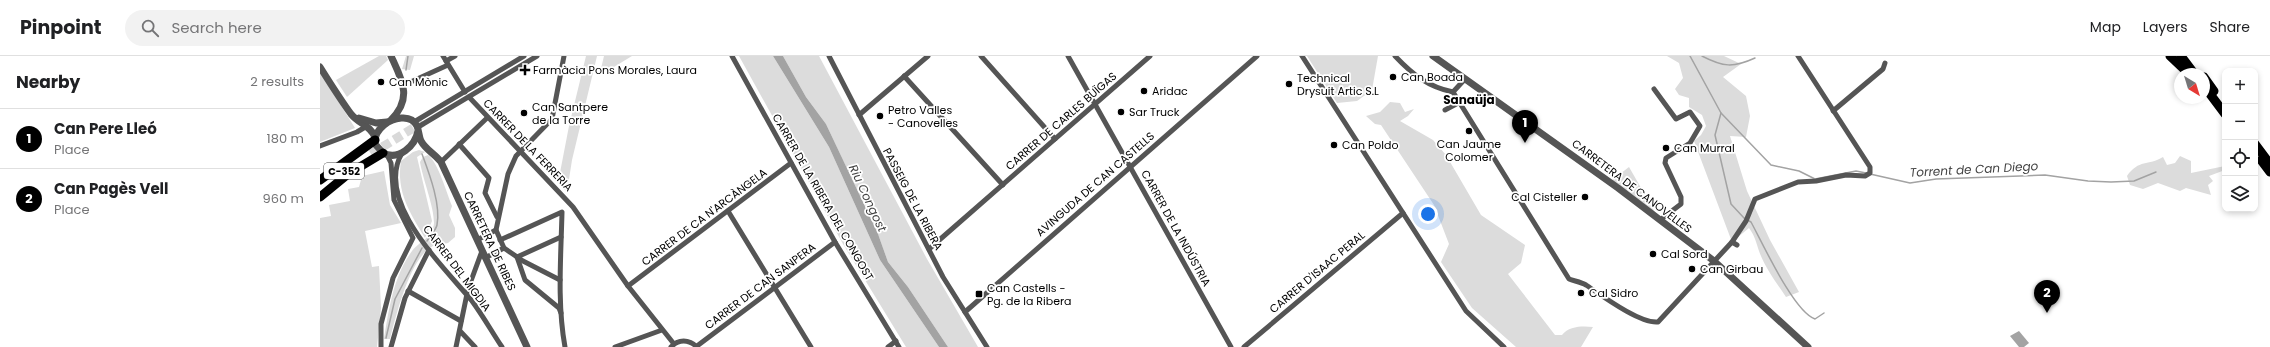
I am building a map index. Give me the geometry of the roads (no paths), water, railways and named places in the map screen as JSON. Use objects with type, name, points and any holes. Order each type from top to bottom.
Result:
[{"type":"highway","points":[[2170,56],[2183,68]]},
{"type":"highway","points":[[2180,56],[2191,68]]},
{"type":"highway","points":[[2188,56],[2193,68]]},
{"type":"highway","points":[[2210,85],[2222,100]]},
{"type":"highway","points":[[2210,94],[2222,110]]},
{"type":"highway","points":[[320,180],[375,139]]},
{"type":"highway","points":[[2258,148],[2270,164]]},
{"type":"highway","name":"C-352","points":[[320,185],[370,152],[320,191]]},
{"type":"highway","points":[[320,197],[348,174],[385,154]]},
{"type":"highway","points":[[2258,156],[2270,172]]},
{"type":"highway","points":[[2258,157],[2263,169],[2270,178]]},
{"type":"street","points":[[375,139],[379,130],[389,121],[402,105],[404,86],[391,56]]},
{"type":"street","points":[[443,56],[465,92]]},
{"type":"street","points":[[404,86],[447,63],[455,56]]},
{"type":"street","points":[[414,125],[524,56]]},
{"type":"street","points":[[414,125],[469,97],[538,56]]},
{"type":"street","points":[[560,280],[517,257],[504,248],[496,230],[497,218],[508,174],[520,152],[552,119],[564,56]]},
{"type":"street","name":"CARRER DE LA RIBERA DEL CONGOST","points":[[732,56],[835,242],[899,347]]},
{"type":"street","name":"PASSEIG DE LA RIBERA","points":[[829,56],[943,277],[987,347]]},
{"type":"street","points":[[859,115],[928,56]]},
{"type":"street","points":[[981,56],[1056,139]]},
{"type":"street","name":"CARRER DE LA INDÚSTRIA","points":[[1068,56],[1231,347]]},
{"type":"street","name":"CARRER DE CARLES BUÏGAS","points":[[929,249],[1003,186],[1150,56]]},
{"type":"street","name":"AVINGUDA DE CAN CASTELLS","points":[[965,312],[1257,56]]},
{"type":"street","points":[[1395,56],[1417,78],[1436,89],[1453,92],[1483,143],[1569,278],[1586,285],[1594,293],[1654,322],[1658,322],[1714,262],[1734,244],[1755,199],[1798,182],[1816,181],[1846,175],[1865,176],[1870,173],[1870,167],[1798,56]]},
{"type":"street","name":"CARRETERA DE CANOVELLES","points":[[1433,56],[1660,220],[1714,262],[1808,347]]},
{"type":"street","points":[[1305,58],[1466,311],[1504,347]]},
{"type":"street","points":[[1833,111],[1883,68],[1885,63]]},
{"type":"street","points":[[320,67],[351,114],[358,122],[370,128],[377,148],[385,154],[405,151],[418,146],[426,148]]},
{"type":"street","name":"CARRER DE CARLES BUÏGAS","points":[[904,76],[1003,186]]},
{"type":"street","points":[[1453,92],[1465,79]]},
{"type":"street","points":[[1654,89],[1676,119],[1690,112],[1700,126],[1690,143],[1666,158],[1665,163],[1681,197],[1681,204],[1660,220]]},
{"type":"street","name":"CARRER DE LA FERRERIA","points":[[469,97],[487,118],[573,207],[628,286],[672,345]]},
{"type":"street","points":[[1445,110],[1460,102]]},
{"type":"street","name":"CARRETERA DE RIBES","points":[[402,105],[414,125],[420,140],[441,162],[527,347]]},
{"type":"street","points":[[351,114],[376,123],[398,118],[414,125]]},
{"type":"street","points":[[441,162],[487,118]]},
{"type":"street","points":[[355,132],[358,122]]},
{"type":"street","points":[[405,151],[416,139],[414,125]]},
{"type":"street","points":[[320,146],[367,126]]},
{"type":"street","points":[[460,144],[489,178],[485,193],[497,218]]},
{"type":"street","name":"CARRER DEL MIGDIA","points":[[405,151],[397,163],[398,197],[422,240],[466,296],[502,347]]},
{"type":"street","name":"CARRER DEL MIGDIA","points":[[385,154],[391,162],[394,200],[413,240]]},
{"type":"street","name":"CARRER DE CA N'ARCÀNGELA","points":[[628,286],[792,163]]},
{"type":"street","points":[[500,240],[562,212],[560,280],[565,347]]},
{"type":"street","points":[[728,212],[811,347]]},
{"type":"street","name":"CARRER D'ISAAC PERAL","points":[[1244,347],[1403,213]]},
{"type":"street","points":[[477,240],[496,230]]},
{"type":"street","points":[[517,257],[561,238]]},
{"type":"street","points":[[381,347],[381,324],[393,278],[413,240],[422,240]]},
{"type":"street","name":"CARRER DE CAN SANPERA","points":[[697,347],[835,242]]},
{"type":"street","points":[[455,347],[460,331],[466,296],[483,254],[504,248]]},
{"type":"street","points":[[391,347],[405,298],[429,250]]},
{"type":"street","points":[[517,257],[526,280],[558,308],[562,316]]},
{"type":"street","points":[[408,291],[461,321]]},
{"type":"street","points":[[615,347],[662,330]]},
{"type":"street","points":[[460,331],[475,347]]},
{"type":"street","points":[[672,345],[686,341],[697,347]]},
{"type":"street","points":[[888,347],[896,341]]},
{"type":"waterway","points":[[406,70],[408,56]]},
{"type":"waterway","points":[[1690,56],[1721,113],[1715,135],[1731,204],[1744,218],[1751,222],[1771,261],[1798,304],[1807,314],[1815,319],[1824,313]]},
{"type":"waterway","points":[[1702,56],[1728,65],[1734,65],[1755,58]]},
{"type":"waterway","name":"Torrent de Can Diego","points":[[1721,113],[1771,165],[1799,171],[1815,179],[1856,171],[1866,173]]},
{"type":"waterway","points":[[422,154],[434,189],[438,217],[437,225],[427,241]]},
{"type":"waterway","name":"Torrent de Can Diego","points":[[1870,174],[1910,183],[1936,179],[2045,175],[2088,181],[2111,182],[2134,181],[2156,172]]},
{"type":"waterway","points":[[386,338],[395,299],[422,248]]},
{"type":"tunnel","points":[[371,154],[423,122]]},
{"type":"place","name":"Farmàcia Pons Morales, Laura","points":[[525,70]]},
{"type":"place","name":"Can Boada","points":[[1393,77]]},
{"type":"place","name":"Can Mònic","points":[[381,82]]},
{"type":"place","name":"Technical Drysuit Artic S.L","points":[[1289,84]]},
{"type":"place","name":"Aridac","points":[[1144,91]]},
{"type":"place","name":"Sar Truck","points":[[1121,112]]},
{"type":"place","name":"Can Santpere de la Torre","points":[[524,113]]},
{"type":"place","name":"Petro Valles - Canovelles","points":[[880,116]]},
{"type":"place","name":"Can Jaume Colomer","points":[[1469,131]]},
{"type":"place","name":"Can Pere Lleó","points":[[1525,143]]},
{"type":"place","name":"Can Poldo","points":[[1334,145]]},
{"type":"place","name":"Can Murral","points":[[1666,148]]},
{"type":"place","name":"Cal Cisteller","points":[[1585,197]]},
{"type":"place","name":"Cal Sord","points":[[1653,254]]},
{"type":"place","name":"Can Girbau","points":[[1692,269]]},
{"type":"place","name":"Cal Sidro","points":[[1581,293]]},
{"type":"place","name":"Can Castells - Pg. de la Ribera","points":[[979,294]]},
{"type":"place","name":"Can Pagès Vell","points":[[2047,313]]},
{"type":"district","name":"Sanaüja","points":[[1469,99]]},
{"type":"water label","name":"Riu Congost","points":[[868,198]]}]
